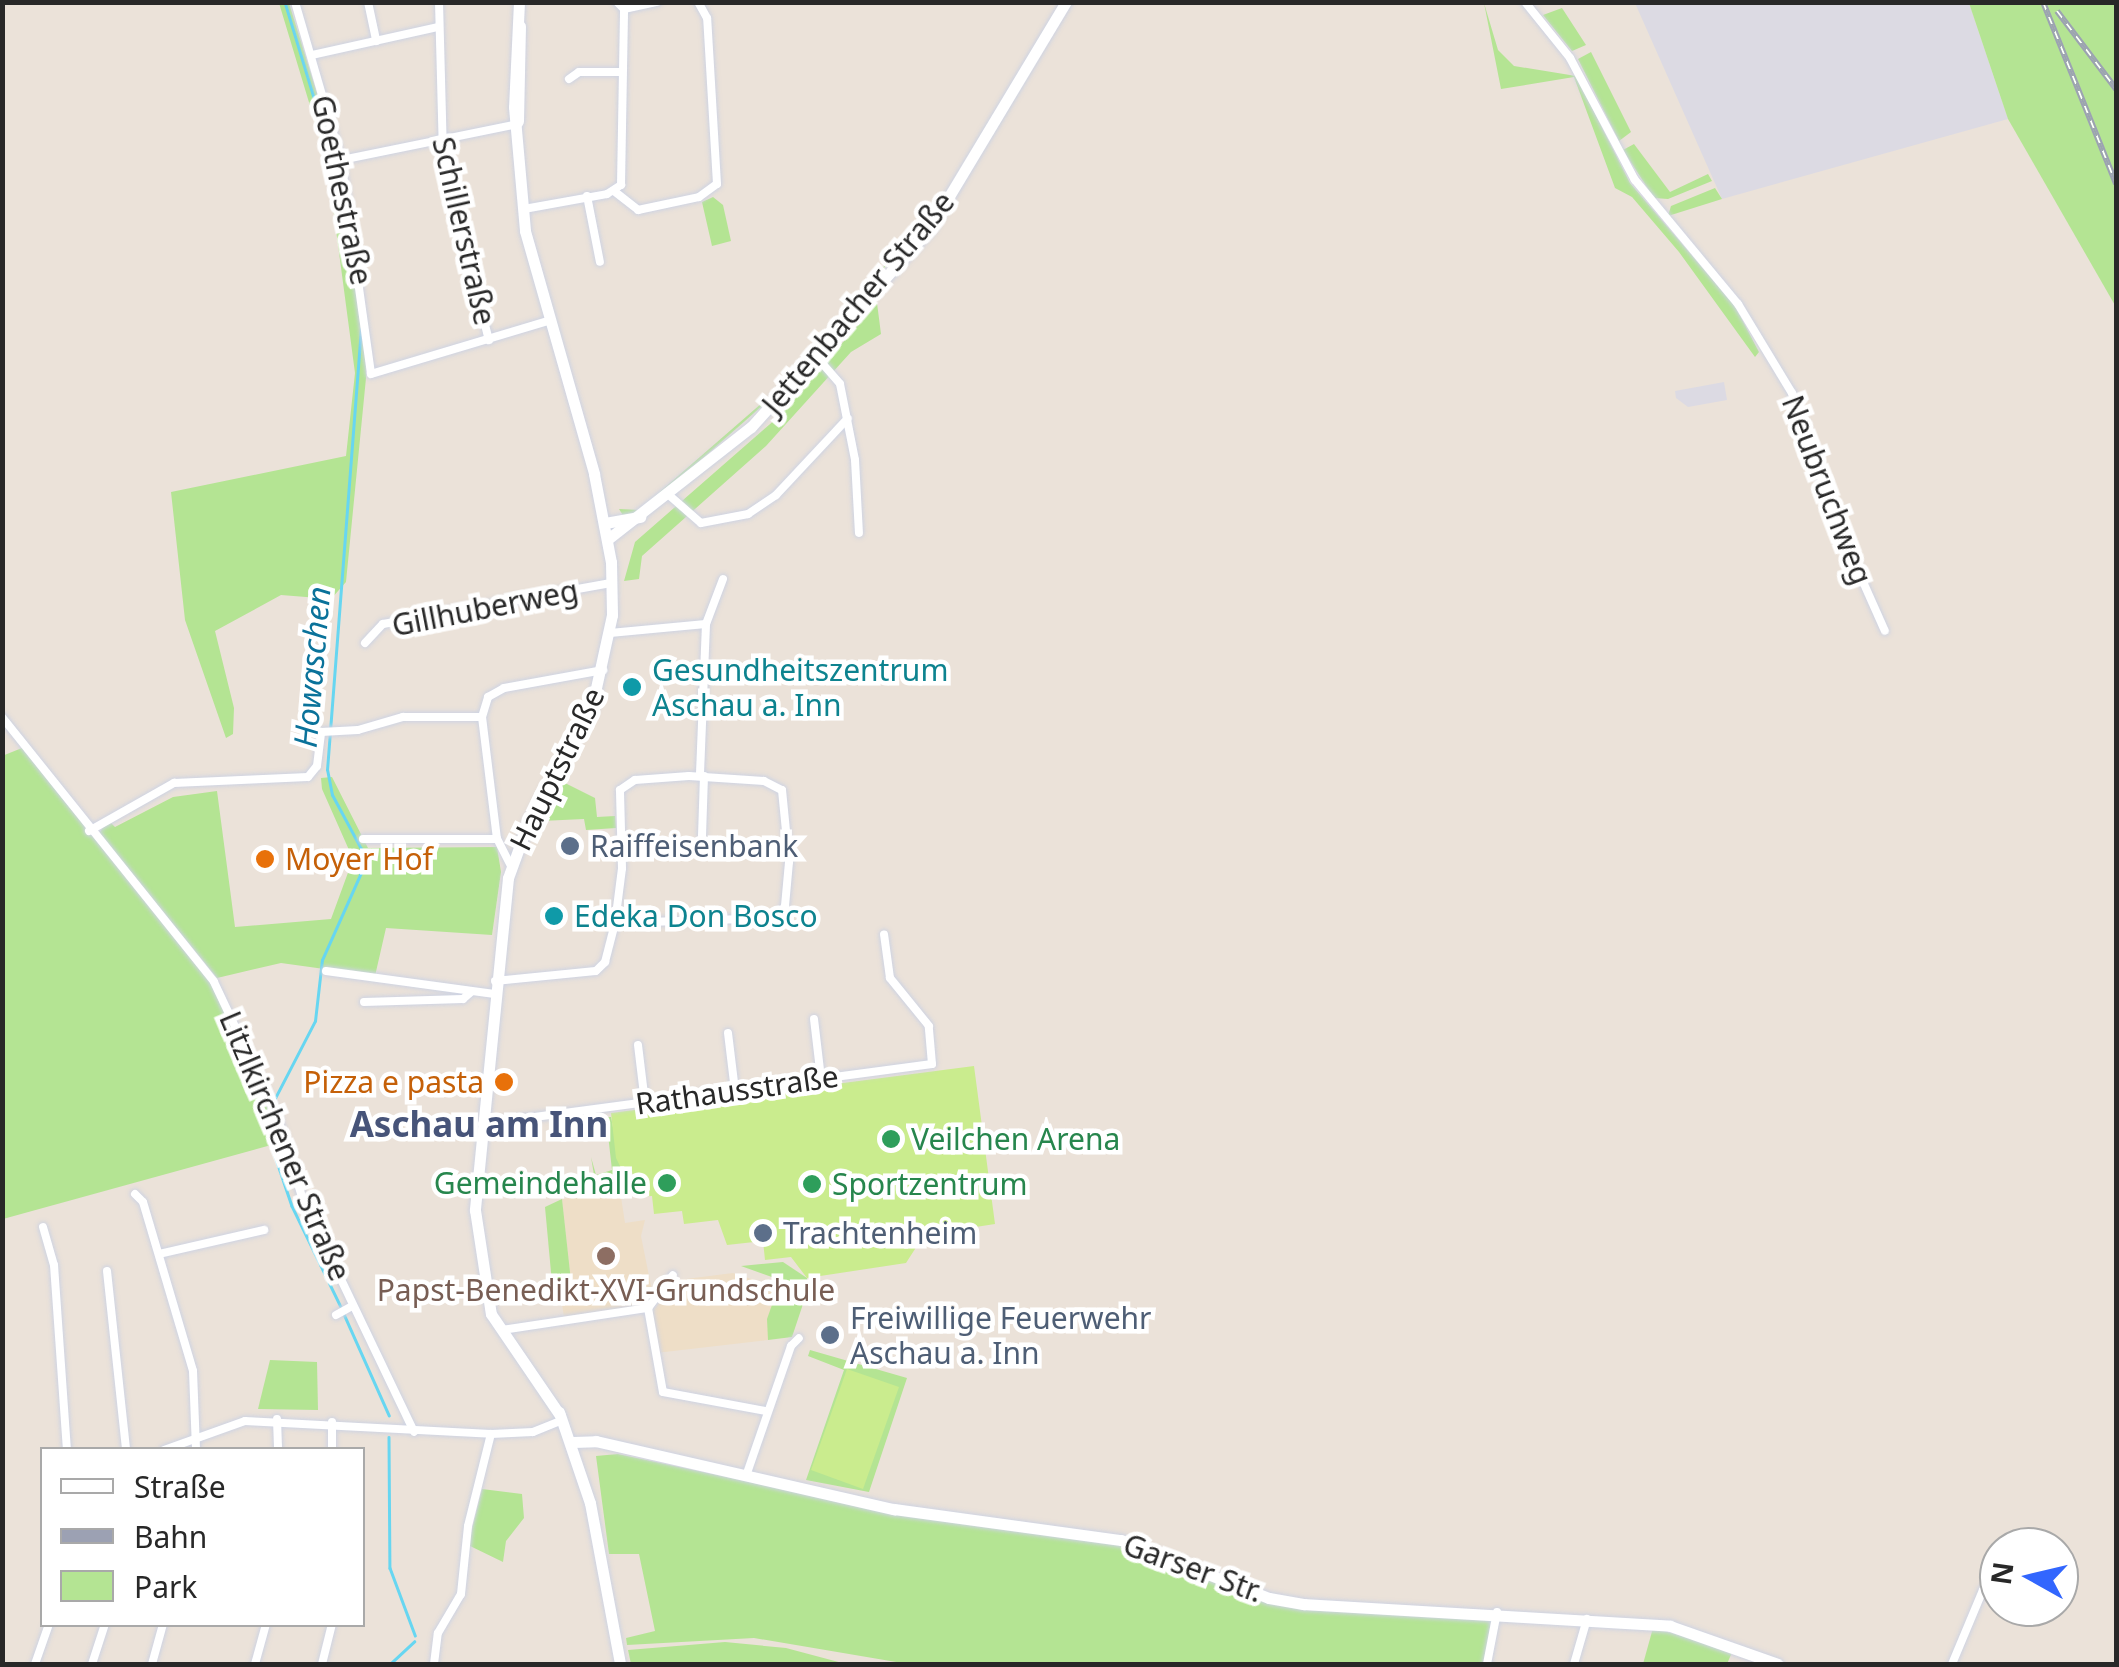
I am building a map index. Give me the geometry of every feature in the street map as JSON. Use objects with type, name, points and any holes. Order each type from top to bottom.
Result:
[{"type":"main road","name":"Jettenbacher Straße","points":[[608,539],[670,496],[758,420],[942,212],[1066,2]]},
{"type":"main road","name":"Hauptstraße","points":[[518,7],[518,124],[524,209],[605,524],[612,583],[610,634],[587,717],[511,866],[482,1124],[477,1234],[484,1296],[498,1331],[561,1417],[576,1449],[620,1664]]},
{"type":"main road","name":"Jettenbacher Straße","points":[[605,524],[640,517]]},
{"type":"main road","name":"Garser Str.","points":[[576,1449],[608,1446],[894,1509],[1121,1540],[1269,1598],[1304,1604],[1497,1612],[1689,1630],[1778,1664]]},
{"type":"street","name":"Goethestraße","points":[[295,2],[341,160],[368,326],[368,371],[378,374],[489,340]]},
{"type":"street","points":[[368,2],[376,41]]},
{"type":"street","name":"Schillerstraße","points":[[439,2],[440,137],[489,340]]},
{"type":"street","points":[[524,209],[614,191],[623,177],[620,6],[657,2]]},
{"type":"street","points":[[614,191],[638,210],[713,190],[719,176],[709,44],[706,12],[698,2]]},
{"type":"street","name":"Neubruchweg","points":[[1525,2],[1570,58],[1615,147],[1656,208],[1738,304],[1792,393],[1836,521],[1884,632]]},
{"type":"street","points":[[312,55],[438,27]]},
{"type":"street","points":[[709,44],[721,42]]},
{"type":"street","points":[[569,79],[578,72],[619,72]]},
{"type":"street","points":[[341,160],[518,124]]},
{"type":"street","points":[[587,196],[600,262]]},
{"type":"street","points":[[489,340],[551,320]]},
{"type":"street","points":[[816,355],[837,375],[848,418],[859,533]]},
{"type":"street","points":[[670,496],[701,523],[748,514],[776,495],[848,418]]},
{"type":"street","points":[[702,836],[706,624],[723,579]]},
{"type":"street","name":"Gillhuberweg","points":[[364,644],[383,624],[612,583]]},
{"type":"street","points":[[610,634],[706,624]]},
{"type":"street","points":[[511,866],[497,840],[482,717],[488,697],[504,688],[603,670]]},
{"type":"street","name":"Litzlkirchener Straße","points":[[2,717],[90,830],[147,892],[214,982],[276,1113],[303,1200],[350,1307],[414,1432]]},
{"type":"street","points":[[90,830],[174,784],[308,777],[317,766],[320,732],[402,717],[482,717]]},
{"type":"street","points":[[326,970],[471,992],[596,971],[606,962],[616,923],[622,868],[620,790],[634,780],[702,776],[764,781],[782,790],[790,862],[784,911],[765,923],[679,917],[616,923]]},
{"type":"street","points":[[364,839],[497,840]]},
{"type":"street","name":"Rathausstraße","points":[[482,1124],[932,1064],[929,1026],[890,978],[884,934]]},
{"type":"street","points":[[364,1002],[464,999],[471,992]]},
{"type":"street","points":[[814,1019],[821,1079]]},
{"type":"street","points":[[728,1033],[735,1091]]},
{"type":"street","points":[[638,1045],[645,1103]]},
{"type":"street","points":[[135,1194],[159,1254],[194,1371],[196,1447]]},
{"type":"street","points":[[43,1226],[54,1265],[67,1447]]},
{"type":"street","points":[[159,1254],[264,1230]]},
{"type":"street","points":[[107,1271],[126,1447]]},
{"type":"street","points":[[498,1331],[648,1308],[673,1275]]},
{"type":"street","points":[[336,1315],[350,1307]]},
{"type":"street","points":[[648,1308],[663,1392],[766,1411]]},
{"type":"street","points":[[746,1476],[766,1411],[799,1338]]},
{"type":"street","points":[[170,1447],[197,1433],[277,1419],[414,1432],[491,1434],[534,1432],[561,1417]]},
{"type":"street","points":[[277,1419],[278,1447]]},
{"type":"street","points":[[332,1422],[332,1447]]},
{"type":"street","points":[[434,1664],[438,1633],[461,1594],[468,1526],[491,1434]]},
{"type":"street","points":[[1952,1664],[1979,1600]]},
{"type":"street","points":[[1487,1664],[1497,1612]]},
{"type":"street","points":[[1574,1664],[1587,1619]]},
{"type":"street","points":[[35,1664],[47,1627]]},
{"type":"street","points":[[92,1664],[105,1627]]},
{"type":"street","points":[[152,1664],[162,1627]]},
{"type":"street","points":[[255,1664],[265,1627]]},
{"type":"street","points":[[322,1664],[331,1627]]},
{"type":"shaded area","points":[[1635,3],[1969,3],[2008,119],[1722,199]]},
{"type":"shaded area","points":[[1724,382],[1727,400],[1688,407],[1676,398],[1675,391]]},
{"type":"shaded area","name":"Papst-Benedikt-XVI-Grundschule","points":[[594,1178],[621,1197],[625,1223],[645,1220],[641,1236],[653,1296],[643,1306],[564,1317],[559,1284],[571,1282],[562,1199],[578,1197]]},
{"type":"shaded area","points":[[733,1273],[778,1288],[768,1340],[656,1353],[651,1313],[678,1280]]},
{"type":"green space","points":[[279,3],[289,3],[338,161],[365,330],[366,378],[346,582],[331,599],[281,595],[215,631],[234,708],[233,734],[226,738],[185,620],[171,492],[346,456],[355,373],[327,162]]},
{"type":"green space","points":[[1484,3],[1498,50],[1514,66],[1576,76],[1630,183],[1735,306],[1759,352],[1755,357],[1679,252],[1632,197],[1615,188],[1574,77],[1501,89]]},
{"type":"green space","points":[[1969,3],[2116,3],[2116,307],[2008,119]]},
{"type":"green space","points":[[1562,8],[1586,45],[1572,51],[1543,15]]},
{"type":"green space","points":[[1591,52],[1631,132],[1619,141],[1578,59]]},
{"type":"green space","points":[[1634,144],[1670,192],[1708,174],[1712,181],[1668,199],[1654,198],[1623,150]]},
{"type":"green space","points":[[1715,188],[1722,199],[1668,216],[1671,206]]},
{"type":"green space","points":[[713,197],[723,205],[731,241],[712,246],[702,202]]},
{"type":"green space","points":[[943,199],[778,392],[643,511],[624,517],[619,509],[639,510],[770,396]]},
{"type":"green space","points":[[877,303],[881,334],[851,352],[766,446],[642,556],[639,579],[624,581],[635,542],[777,418]]},
{"type":"green space","points":[[22,748],[212,983],[282,1142],[3,1219],[2,756]]},
{"type":"green space","points":[[332,777],[368,848],[497,847],[501,872],[492,935],[386,928],[375,976],[281,963],[217,978],[99,833],[108,820],[115,827],[173,797],[217,791],[235,927],[331,919],[353,859],[322,789],[321,778]]},
{"type":"green space","points":[[563,782],[595,798],[597,817],[615,816],[616,828],[586,830],[584,819],[541,821]]},
{"type":"green space","name":"Sportzentrum","points":[[974,1066],[995,1224],[924,1235],[906,1263],[807,1278],[791,1257],[765,1260],[763,1241],[727,1245],[718,1220],[684,1224],[682,1211],[654,1214],[652,1196],[636,1197],[632,1171],[623,1172],[616,1158],[611,1113]]},
{"type":"green space","points":[[606,1117],[611,1117],[625,1188],[594,1175],[591,1157],[596,1175],[612,1170]]},
{"type":"green space","points":[[562,1199],[571,1281],[552,1283],[545,1207]]},
{"type":"green space","points":[[783,1262],[807,1278],[808,1290],[741,1266]]},
{"type":"green space","points":[[779,1285],[806,1295],[792,1337],[768,1340],[767,1319]]},
{"type":"green space","points":[[810,1350],[907,1378],[869,1492],[806,1480],[844,1370],[808,1356]]},
{"type":"green space","points":[[270,1360],[317,1362],[318,1410],[258,1409]]},
{"type":"green space","points":[[847,1369],[899,1387],[863,1489],[811,1470]]},
{"type":"green space","points":[[618,1454],[806,1494],[1119,1545],[1304,1610],[1491,1617],[1486,1664],[908,1664],[754,1638],[627,1645],[626,1638],[655,1631],[639,1554],[609,1554],[596,1456]]},
{"type":"green space","points":[[482,1489],[522,1494],[524,1518],[506,1541],[503,1562],[468,1545]]},
{"type":"green space","points":[[1653,1628],[1733,1650],[1727,1664],[1643,1664]]},
{"type":"green space","points":[[725,1642],[786,1648],[846,1664],[631,1664],[628,1650]]},
{"type":"waterway","name":"Howaschen","points":[[285,2],[334,163],[348,237]]},
{"type":"waterway","name":"Howaschen","points":[[273,1102],[315,1021],[322,960],[361,873],[361,849],[332,795],[327,770],[361,329]]},
{"type":"waterway","name":"Howaschen","points":[[271,1109],[272,1147],[292,1206],[341,1307]]},
{"type":"waterway","name":"Howaschen","points":[[344,1314],[389,1415]]},
{"type":"waterway","name":"Howaschen","points":[[389,1437],[390,1568],[415,1635]]},
{"type":"waterway","points":[[390,1664],[414,1642]]},
{"type":"railway","points":[[2043,2],[2116,184]]},
{"type":"railway","points":[[2057,11],[2116,89]]},
{"type":"place","name":"Gesundheitszentrum Aschau a. Inn","points":[[632,687]]},
{"type":"place","name":"Raiffeisenbank","points":[[570,846]]},
{"type":"place","name":"Moyer Hof","points":[[265,859]]},
{"type":"place","name":"Edeka Don Bosco","points":[[554,916]]},
{"type":"place","name":"Pizza e pasta","points":[[504,1082]]},
{"type":"place","name":"Veilchen Arena","points":[[891,1139]]},
{"type":"place","name":"Gemeindehalle","points":[[667,1183]]},
{"type":"place","name":"Sportzentrum","points":[[812,1184]]},
{"type":"place","name":"Trachtenheim","points":[[763,1233]]},
{"type":"place","name":"Papst-Benedikt-XVI-Grundschule","points":[[606,1256]]},
{"type":"place","name":"Freiwillige Feuerwehr Aschau a. Inn","points":[[830,1335]]},
{"type":"district","name":"Aschau am Inn","points":[[479,1124]]}]
